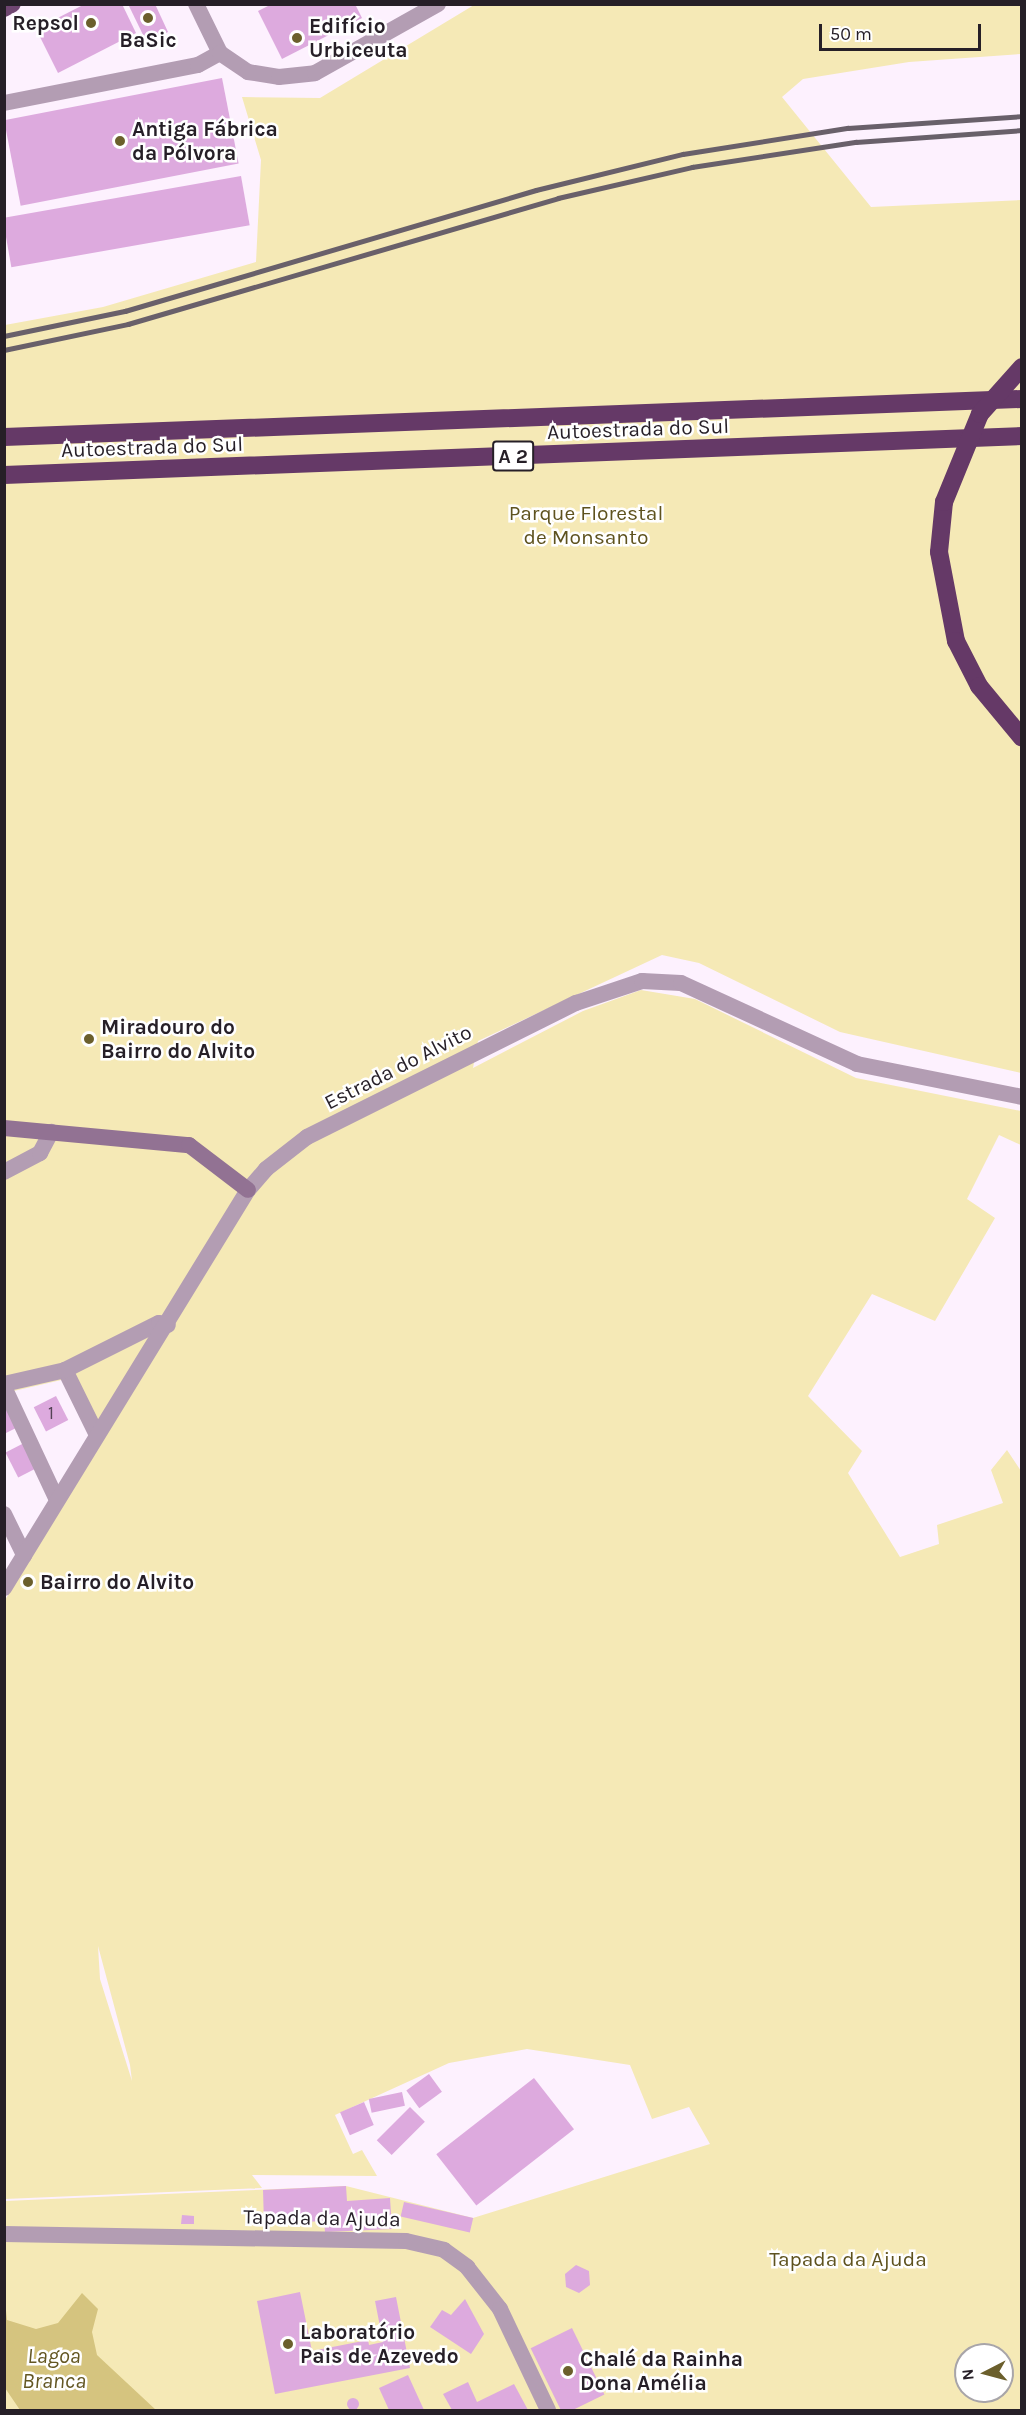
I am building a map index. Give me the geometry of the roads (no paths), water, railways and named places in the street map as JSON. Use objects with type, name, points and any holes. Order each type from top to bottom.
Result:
[{"type":"highway","points":[[4,9],[13,4]]},
{"type":"highway","points":[[1022,367],[980,414],[944,502],[939,552],[956,640],[979,686],[1022,738]]},
{"type":"highway","name":"Autoestrada do Sul","points":[[4,437],[1022,399]]},
{"type":"highway","name":"Autoestrada do Sul","points":[[4,475],[1022,436]]},
{"type":"main road","points":[[4,1128],[189,1145],[248,1190]]},
{"type":"street","points":[[196,4],[220,53],[248,72],[279,77],[315,73],[438,4]]},
{"type":"street","points":[[4,103],[198,65],[220,53]]},
{"type":"street","name":"Estrada do Alvito","points":[[4,1588],[168,1324],[248,1190],[307,1137],[576,1003],[642,981],[692,987],[857,1064],[1022,1097]]},
{"type":"street","points":[[4,1172],[40,1153],[51,1132]]},
{"type":"street","points":[[57,1500],[4,1386],[65,1370],[159,1323],[168,1324]]},
{"type":"street","points":[[65,1370],[98,1435]]},
{"type":"street","points":[[4,1514],[24,1555]]},
{"type":"street","name":"Tapada da Ajuda","points":[[4,2234],[406,2241],[444,2250],[467,2267],[500,2309],[548,2410]]},
{"type":"water","name":"Lagoa Branca","points":[[82,2293],[98,2309],[92,2332],[97,2355],[156,2410],[20,2410],[5,2388],[5,2301],[7,2320],[36,2329],[58,2323]]},
{"type":"railway","points":[[4,336],[125,311],[536,190],[683,154],[848,128],[1022,116]]},
{"type":"railway","points":[[4,350],[128,324],[558,198],[692,167],[856,142],[1022,130]]},
{"type":"place","name":"BaSic","points":[[148,18]]},
{"type":"place","name":"Repsol","points":[[91,23]]},
{"type":"place","name":"Edifício Urbiceuta","points":[[297,38]]},
{"type":"place","name":"Antiga Fábrica da Pólvora","points":[[120,141]]},
{"type":"place","name":"Miradouro do Bairro do Alvito","points":[[89,1039]]},
{"type":"place","name":"Bairro do Alvito","points":[[28,1582]]},
{"type":"place","name":"Laboratório Pais de Azevedo","points":[[288,2344]]},
{"type":"place","name":"Chalé da Rainha Dona Amélia","points":[[568,2371]]},
{"type":"park label","name":"Parque Florestal de Monsanto","points":[[586,525]]}]
